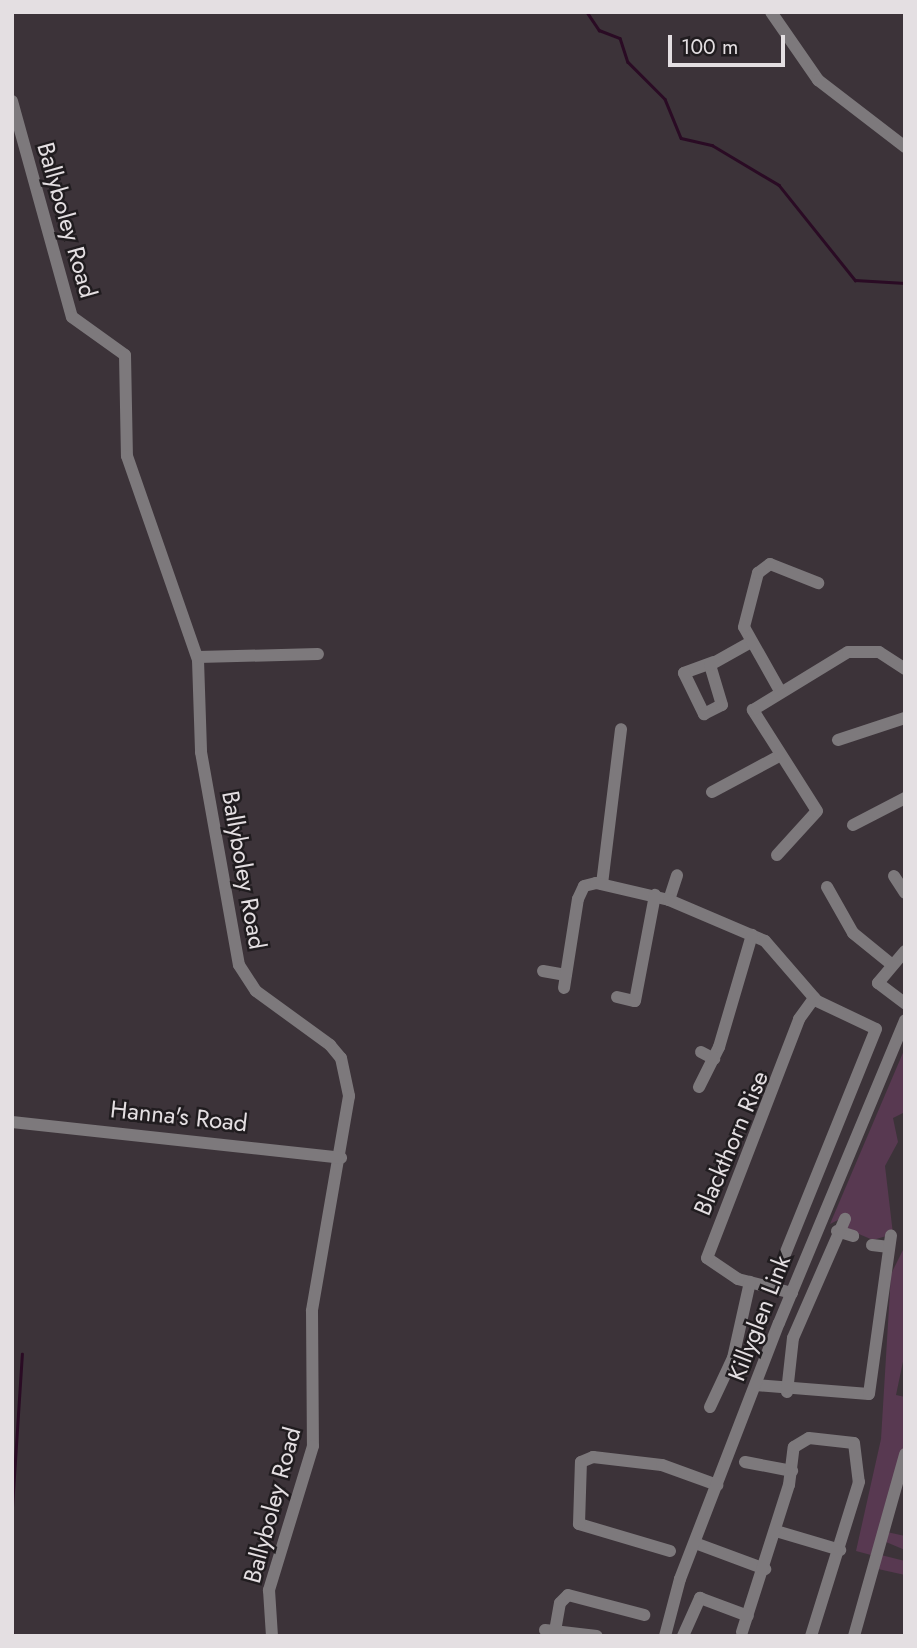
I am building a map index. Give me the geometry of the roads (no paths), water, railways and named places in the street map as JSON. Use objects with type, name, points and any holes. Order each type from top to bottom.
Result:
[{"type":"street","points":[[771,12],[818,80],[905,147]]},
{"type":"street","name":"Ballyboley Road","points":[[12,101],[72,317],[125,355],[127,456],[198,657],[201,752],[239,965],[256,991],[312,1029],[341,1058],[349,1121],[313,1311],[313,1446],[269,1590],[272,1636]]},
{"type":"street","points":[[780,691],[751,642],[744,615],[762,566],[770,564],[818,583]]},
{"type":"street","points":[[714,662],[751,642]]},
{"type":"street","points":[[777,855],[817,811],[752,714],[780,691],[855,650],[879,652],[904,668]]},
{"type":"street","points":[[198,657],[318,654]]},
{"type":"street","points":[[838,740],[905,718]]},
{"type":"street","points":[[602,884],[621,729]]},
{"type":"street","points":[[712,792],[779,755]]},
{"type":"street","points":[[853,825],[905,798]]},
{"type":"street","points":[[669,900],[677,875]]},
{"type":"street","points":[[894,876],[905,893]]},
{"type":"street","points":[[543,971],[565,982],[578,899],[584,886],[602,884],[655,895],[756,937],[778,950],[814,998],[877,1033],[784,1257]]},
{"type":"street","points":[[827,887],[855,936],[891,964]]},
{"type":"street","points":[[617,997],[635,1001],[655,895]]},
{"type":"street","points":[[699,1087],[714,1059],[756,937]]},
{"type":"street","points":[[905,951],[891,964],[879,987],[905,1003]]},
{"type":"street","name":"Blackthorn Rise","points":[[792,1293],[750,1282],[711,1265],[708,1253],[797,1022],[814,998]]},
{"type":"street","name":"Killyglen Link","points":[[665,1636],[695,1542],[717,1485],[792,1293],[905,1020]]},
{"type":"street","points":[[701,1052],[714,1059]]},
{"type":"street","name":"Hanna's Road","points":[[12,1122],[341,1158]]},
{"type":"street","points":[[787,1392],[793,1338],[837,1231],[845,1219]]},
{"type":"street","points":[[837,1231],[853,1236]]},
{"type":"street","points":[[756,1385],[787,1392],[861,1398],[871,1392],[890,1241],[872,1245]]},
{"type":"street","points":[[710,1407],[733,1358],[750,1282]]},
{"type":"street","points":[[743,1632],[765,1569],[800,1439],[856,1445],[859,1487],[841,1550],[811,1636]]},
{"type":"street","points":[[854,1636],[905,1454]]},
{"type":"street","points":[[670,1551],[578,1523],[582,1461],[662,1465],[717,1485]]},
{"type":"street","points":[[746,1462],[792,1471]]},
{"type":"street","points":[[776,1531],[841,1550]]},
{"type":"street","points":[[695,1542],[765,1569]]},
{"type":"street","points":[[597,1636],[550,1630],[560,1603],[568,1595],[639,1618]]},
{"type":"street","points":[[683,1636],[699,1599],[748,1616]]},
{"type":"waterway","points":[[587,12],[599,30],[620,38],[628,62],[665,99],[681,138],[712,145],[779,185],[855,280],[905,283]]},
{"type":"waterway","points":[[12,1507],[22,1354]]},
{"type":"waterway","points":[[12,1622],[13,1636]]}]
